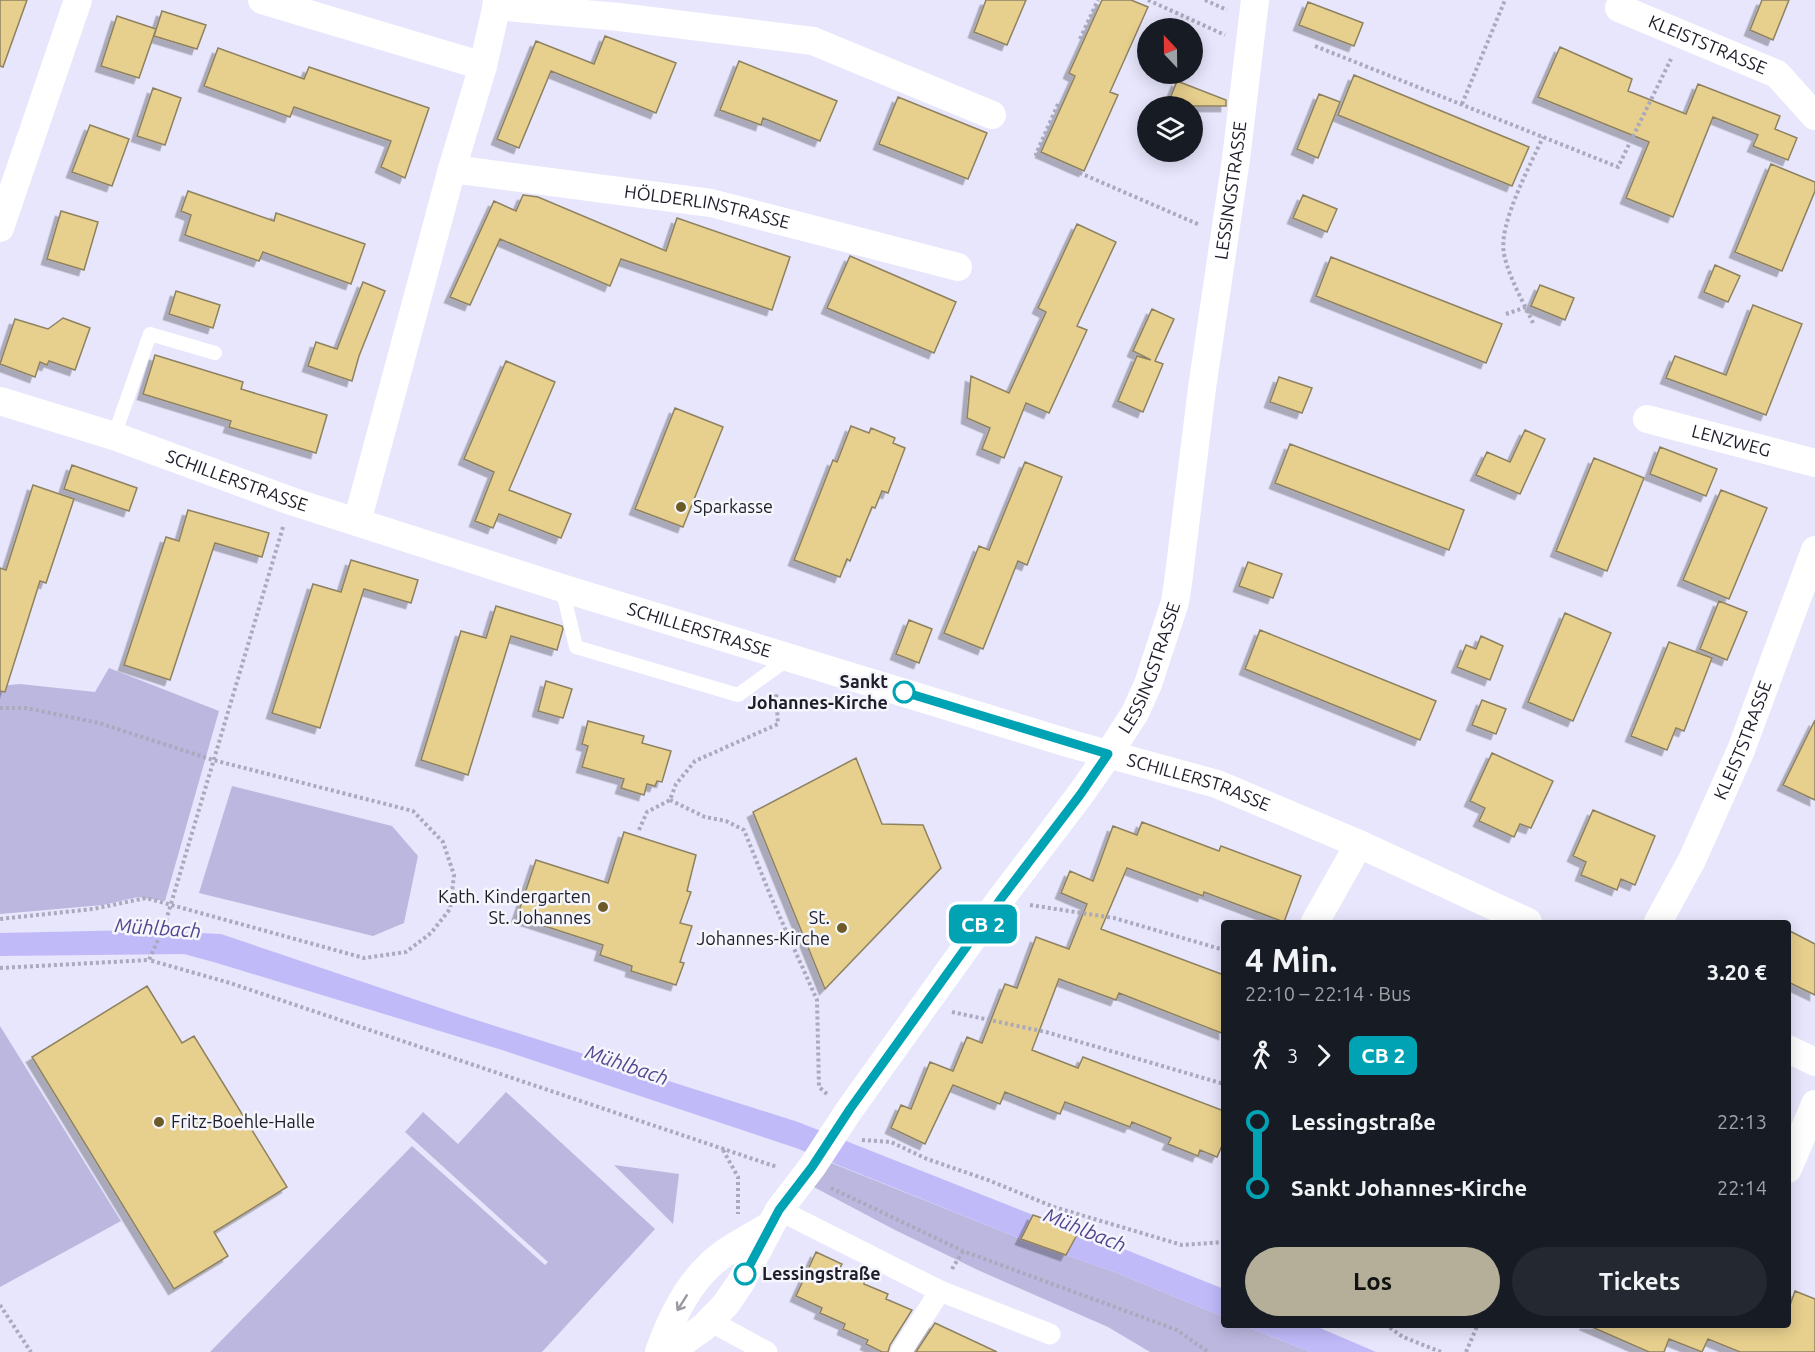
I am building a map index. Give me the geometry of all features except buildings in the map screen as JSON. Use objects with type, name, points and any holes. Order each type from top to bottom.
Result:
[{"type":"street","points":[[0,228],[78,0]]},
{"type":"street","points":[[262,0],[483,66]]},
{"type":"street","name":"LESSINGSTRASSE","points":[[669,1352],[710,1321],[726,1304],[741,1282],[801,1172],[832,1137],[1000,900],[1080,795],[1135,713],[1148,684],[1175,602],[1255,0]]},
{"type":"street","points":[[357,522],[452,169],[483,66],[497,3],[813,41],[992,115]]},
{"type":"street","name":"KLEISTSTRASSE","points":[[1620,8],[1777,74],[1815,116]]},
{"type":"street","name":"HÖLDERLINSTRASSE","points":[[452,169],[711,203],[958,267]]},
{"type":"street","name":"SCHILLERSTRASSE","points":[[0,401],[114,436],[291,501],[562,588],[779,665],[1217,784],[1359,844],[1524,920]]},
{"type":"street","name":"LENZWEG","points":[[1647,419],[1815,463]]},
{"type":"street","name":"KLEISTSTRASSE","points":[[1659,920],[1692,860],[1741,750],[1815,550]]},
{"type":"street","points":[[1316,920],[1359,844]]},
{"type":"street","points":[[1791,1050],[1815,1062]]},
{"type":"street","points":[[1791,1162],[1815,1104]]},
{"type":"street","points":[[774,1218],[940,1291],[1050,1334]]},
{"type":"street","name":"LESSINGSTRASSE","points":[[659,1352],[668,1325],[693,1286],[710,1265],[774,1218]]},
{"type":"street","points":[[900,1352],[940,1291]]},
{"type":"street","points":[[710,1321],[767,1352]]},
{"type":"lane","points":[[114,436],[150,334],[215,353]]},
{"type":"lane","points":[[562,588],[576,647],[738,695],[779,665]]},
{"type":"path","points":[[1080,39],[1098,0]]},
{"type":"path","points":[[1148,0],[1250,47]]},
{"type":"path","points":[[1462,104],[1505,0]]},
{"type":"path","points":[[1315,46],[1618,167],[1682,34]]},
{"type":"path","points":[[1058,104],[1036,154],[1225,236]]},
{"type":"path","points":[[1533,323],[1512,278],[1503,252],[1507,219],[1543,137]]},
{"type":"path","points":[[1506,314],[1526,307]]},
{"type":"path","points":[[149,960],[165,924],[291,501]]},
{"type":"path","points":[[639,830],[647,812],[670,800],[676,784],[695,761],[778,724],[779,665]]},
{"type":"path","points":[[0,708],[26,708],[99,723],[213,760],[413,811],[444,842],[454,875],[450,909],[431,933],[406,952],[364,958],[146,898],[93,909],[0,919]]},
{"type":"path","points":[[670,800],[705,817],[726,821],[744,830],[817,1000],[819,1087],[835,1101],[850,1109]]},
{"type":"path","points":[[1000,900],[1114,918],[1221,949]]},
{"type":"path","points":[[0,968],[149,960],[230,983],[723,1150],[801,1172],[963,1251],[1177,1330],[1208,1352]]},
{"type":"path","points":[[925,1006],[1046,1032],[1221,1083]]},
{"type":"path","points":[[832,1137],[891,1142],[927,1159],[988,1180],[1054,1207],[1182,1245],[1221,1242]]},
{"type":"path","points":[[723,1150],[738,1177],[738,1215]]},
{"type":"path","points":[[0,1305],[31,1352]]},
{"type":"path","points":[[1390,1328],[1402,1337],[1440,1352]]},
{"type":"path","points":[[1466,1352],[1476,1328]]},
{"type":"shaded area","points":[[109,668],[219,711],[165,901],[138,897],[103,905],[0,914],[0,686],[20,684],[95,692]]},
{"type":"shaded area","points":[[232,786],[392,826],[418,856],[404,923],[373,936],[199,893]]},
{"type":"shaded area","points":[[138,930],[221,934],[467,1017],[798,1122],[1033,1215],[1021,1239],[796,1148],[502,1050],[184,954],[0,956],[0,933]]},
{"type":"shaded area","points":[[0,1026],[121,1221],[0,1287]]},
{"type":"shaded area","points":[[506,1092],[655,1229],[542,1352],[210,1352],[412,1146],[545,1265],[548,1262],[405,1132],[423,1112],[458,1144]]},
{"type":"shaded area","points":[[824,1160],[1021,1239],[1117,1273],[1221,1316],[1221,1328],[1250,1328],[1310,1352],[1150,1352],[1108,1327],[980,1271],[810,1185]]},
{"type":"shaded area","points":[[614,1165],[679,1174],[673,1224]]},
{"type":"shaded area","points":[[1079,1231],[1221,1288],[1221,1316],[1117,1273],[1066,1255]]},
{"type":"shaded area","points":[[1250,1328],[1320,1328],[1376,1352],[1310,1352]]},
{"type":"bus line","points":[[745,1274],[779,1210],[812,1167],[850,1109],[1000,900],[1080,795],[1108,754],[904,692]]},
{"type":"place","name":"Sparkasse","points":[[681,507]]},
{"type":"place","name":"Sankt Johannes-Kirche","points":[[904,692]]},
{"type":"place","name":"Kath. Kindergarten St. Johannes","points":[[603,907]]},
{"type":"place","name":"St. Johannes-Kirche","points":[[842,928]]},
{"type":"place","name":"Fritz-Boehle-Halle","points":[[159,1122]]},
{"type":"place","name":"Lessingstraße","points":[[745,1274]]},
{"type":"water label","name":"Mühlbach","points":[[158,928]]},
{"type":"water label","name":"Mühlbach","points":[[627,1065]]},
{"type":"water label","name":"Mühlbach","points":[[1085,1230]]}]
